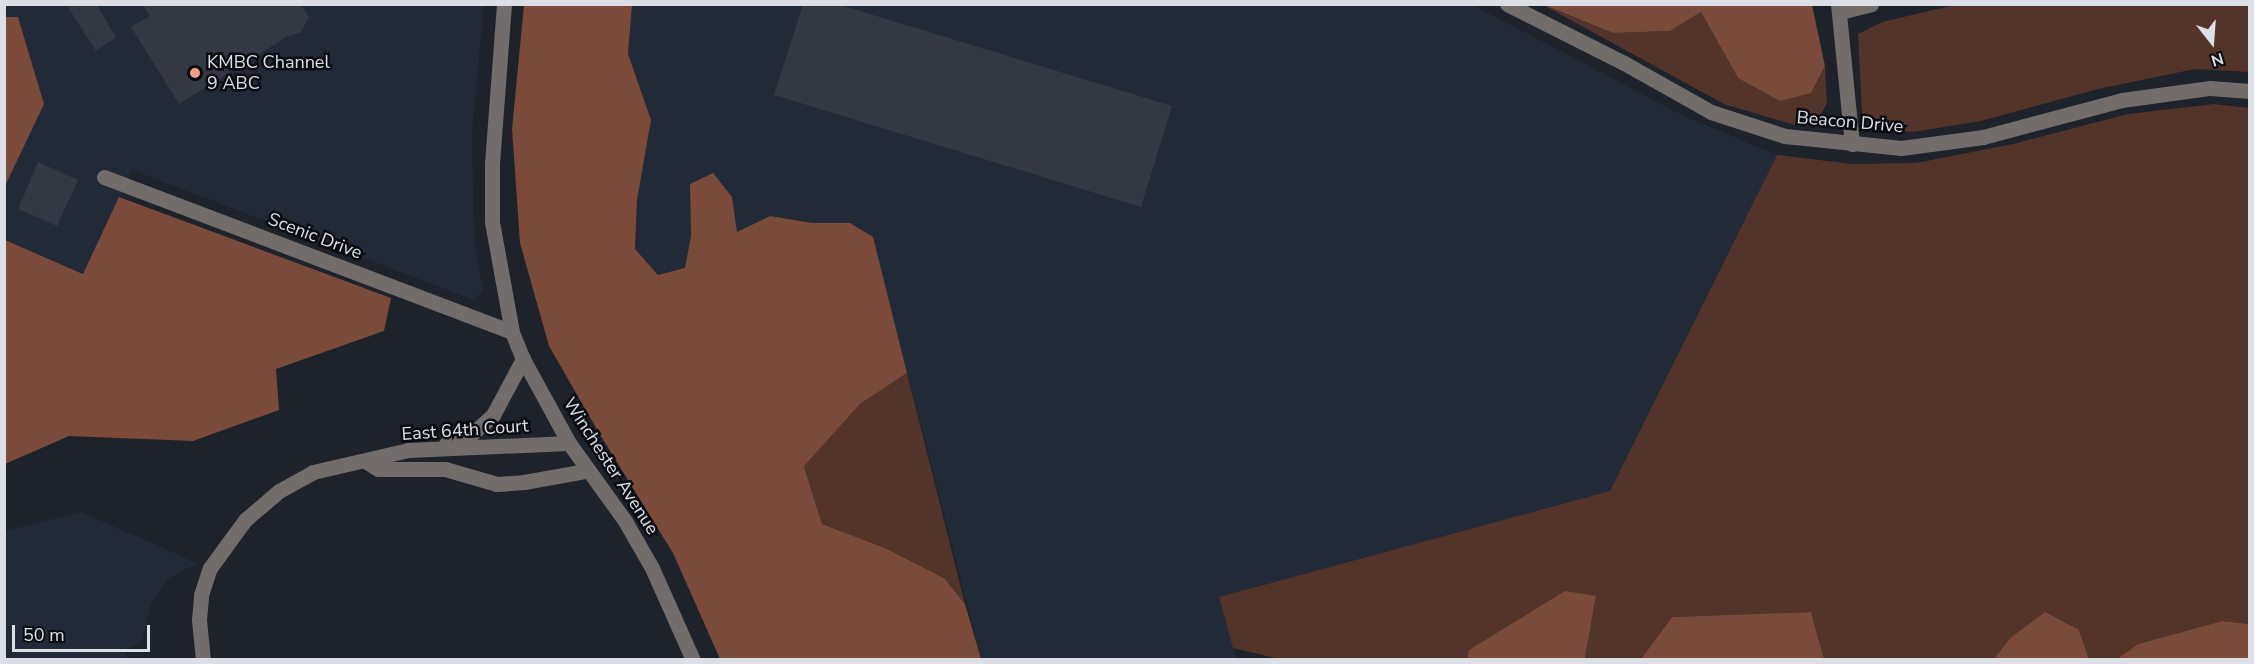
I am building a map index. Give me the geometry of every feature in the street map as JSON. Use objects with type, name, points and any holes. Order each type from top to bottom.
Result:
[{"type":"street","name":"Winchester Avenue","points":[[504,4],[492,163],[492,222],[512,332],[523,359],[569,443],[586,471],[624,521],[651,568],[693,660]]},
{"type":"street","name":"Beacon Drive","points":[[1507,4],[1624,63],[1711,112],[1785,136],[1852,144],[1901,148],[1983,137],[2122,100],[2210,88],[2250,91]]},
{"type":"street","points":[[1852,144],[1839,8],[1871,4]]},
{"type":"street","name":"Scenic Drive","points":[[104,177],[512,332]]},
{"type":"street","points":[[427,449],[452,443],[473,433],[493,415],[523,359]]},
{"type":"street","name":"East 64th Court","points":[[203,660],[199,620],[201,595],[210,568],[245,520],[279,491],[313,472],[408,450],[569,443]]},
{"type":"street","points":[[365,461],[378,469],[445,469],[497,484],[524,482],[586,471]]},
{"type":"shaded area","points":[[5,5],[484,5],[472,131],[474,239],[483,291],[474,300],[132,170],[84,274],[5,240],[4,186],[44,104],[18,17],[5,17]]},
{"type":"shaded area","points":[[524,5],[632,5],[628,54],[651,120],[637,200],[635,249],[658,275],[685,268],[691,236],[690,184],[713,173],[732,197],[737,232],[770,216],[812,223],[850,223],[873,237],[907,373],[860,404],[804,466],[822,524],[885,548],[944,578],[965,604],[981,659],[720,659],[673,553],[599,433],[549,346],[520,243],[512,129]]},
{"type":"shaded area","points":[[632,5],[1473,5],[1684,116],[1777,155],[1610,491],[1219,597],[1237,659],[981,659],[873,238],[850,223],[812,223],[770,216],[737,233],[732,197],[690,184],[691,236],[685,269],[659,275],[635,249],[637,200],[628,54]]},
{"type":"shaded area","points":[[1543,5],[1613,33],[1670,31],[1701,12],[1738,78],[1811,93],[1825,66],[1827,103],[1819,118],[1798,126],[1724,104]]},
{"type":"shaded area","points":[[1544,5],[1812,5],[1825,66],[1811,93],[1780,101],[1738,78],[1701,12],[1670,31],[1613,33]]},
{"type":"shaded area","points":[[1955,5],[2249,5],[2249,72],[2195,69],[2098,89],[1981,121],[1913,132],[1876,129],[1862,113],[1858,34],[1882,22]]},
{"type":"shaded area","points":[[5,17],[18,17],[44,104],[5,186]]},
{"type":"shaded area","points":[[2214,104],[2249,108],[2249,624],[2222,621],[2138,644],[2117,659],[2089,659],[2079,630],[2009,639],[1994,659],[1824,660],[1811,612],[1672,617],[1641,659],[1585,660],[1596,597],[1469,650],[1467,659],[1284,660],[1233,648],[1219,597],[1610,491],[1777,155],[1852,164],[1916,163],[2013,144],[2128,114]]},
{"type":"shaded area","points":[[119,197],[391,298],[384,331],[276,369],[279,410],[193,441],[69,436],[5,464],[5,240],[83,274]]},
{"type":"shaded area","points":[[907,373],[965,604],[944,578],[885,548],[822,524],[804,465],[860,404]]},
{"type":"shaded area","points":[[81,512],[197,563],[167,580],[151,605],[142,642],[124,650],[128,659],[5,659],[5,531]]},
{"type":"shaded area","points":[[1565,591],[1596,596],[1585,659],[1467,659],[1469,650]]},
{"type":"shaded area","points":[[1811,612],[1824,659],[1641,659],[1672,617]]},
{"type":"shaded area","points":[[2045,612],[2079,630],[2089,659],[1994,659],[2009,639]]},
{"type":"shaded area","points":[[2222,621],[2249,624],[2249,659],[2117,659],[2138,644]]},
{"type":"building","points":[[66,4],[96,4],[116,37],[96,51]]},
{"type":"building","name":"KMBC Channel 9 ABC","points":[[142,4],[301,4],[309,18],[300,33],[288,36],[179,104],[131,27],[150,16]]},
{"type":"building","points":[[803,4],[837,4],[1172,106],[1141,207],[774,95]]},
{"type":"building","points":[[38,162],[78,180],[57,226],[18,209]]},
{"type":"place","name":"KMBC Channel 9 ABC","points":[[195,73]]}]
